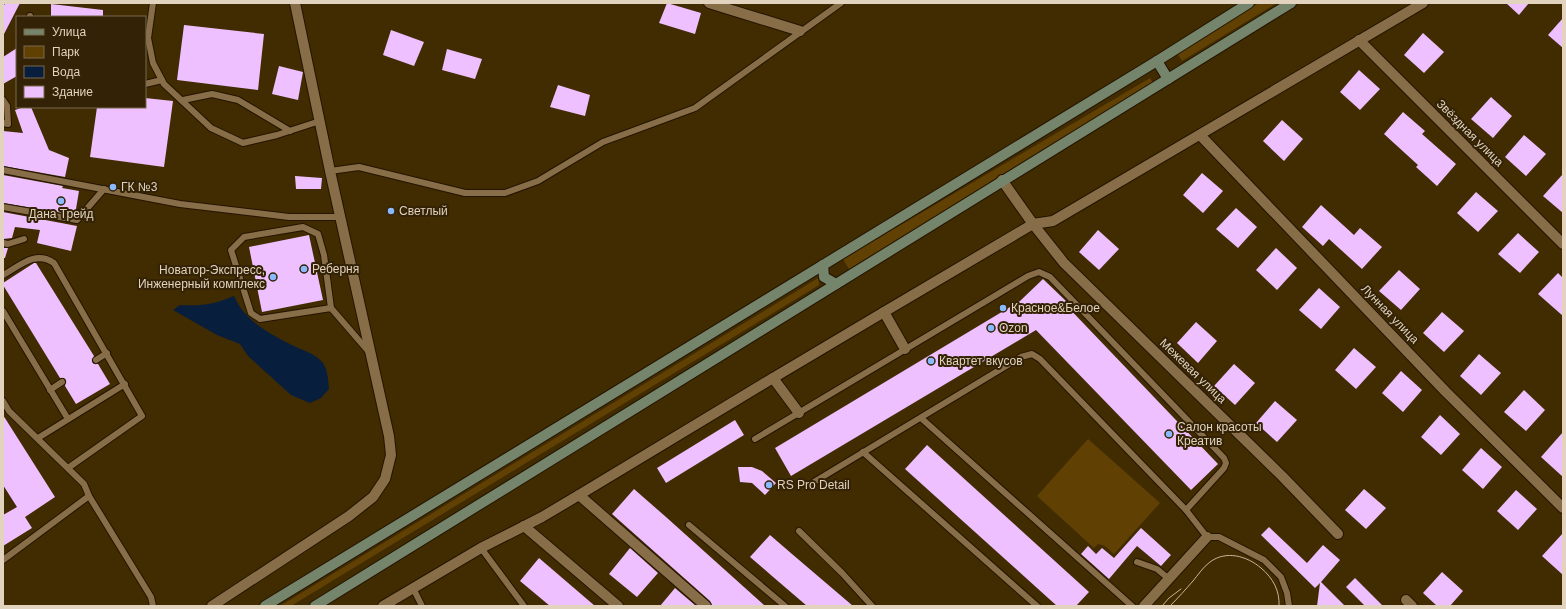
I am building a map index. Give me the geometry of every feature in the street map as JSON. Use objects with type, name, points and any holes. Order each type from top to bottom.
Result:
[{"type":"main road","points":[[265,606],[1157,62],[1249,3]]},
{"type":"main road","points":[[314,606],[1291,3]]},
{"type":"main road","points":[[1157,62],[1168,79]]},
{"type":"main road","points":[[823,265],[824,277],[836,284]]},
{"type":"street","points":[[212,606],[349,516],[373,498],[385,479],[391,455],[389,436],[330,171],[295,3]]},
{"type":"street","points":[[709,3],[800,31]]},
{"type":"street","points":[[383,606],[480,548],[524,526],[579,495],[1033,224],[1053,221],[1423,3]]},
{"type":"street","name":"Звёздная улица","points":[[1359,40],[1563,244]]},
{"type":"street","name":"Лунная улица","points":[[1200,135],[1446,392],[1563,508]]},
{"type":"street","name":"Межевая улица","points":[[1002,180],[1033,224],[1064,263],[1282,476],[1338,534]]},
{"type":"street","points":[[884,312],[905,349]]},
{"type":"street","points":[[773,378],[799,413]]},
{"type":"street","points":[[579,495],[706,606]]},
{"type":"street","points":[[524,526],[618,606]]},
{"type":"street","points":[[1144,606],[1206,537]]},
{"type":"lane","points":[[153,3],[148,38],[153,63],[164,84],[183,100],[211,128],[243,143],[277,135],[320,121]]},
{"type":"lane","points":[[330,171],[359,167],[465,193],[505,193],[538,181],[603,142],[695,108],[800,31],[841,3]]},
{"type":"lane","points":[[146,84],[162,80]]},
{"type":"lane","points":[[183,100],[212,94],[238,100],[290,131]]},
{"type":"lane","points":[[3,100],[7,106],[8,124],[3,123]]},
{"type":"lane","points":[[3,170],[180,204],[289,217],[341,217]]},
{"type":"lane","points":[[3,207],[77,220],[104,189]]},
{"type":"lane","points":[[331,308],[260,319],[251,313],[231,250],[244,237],[303,228],[318,234],[324,255],[331,308],[371,354]]},
{"type":"lane","points":[[3,243],[8,244],[24,239]]},
{"type":"lane","points":[[3,275],[35,257],[47,258],[54,263],[125,384],[142,416],[68,468]]},
{"type":"lane","points":[[755,439],[1028,276],[1039,272],[1050,277],[1226,460],[1226,466],[1186,510]]},
{"type":"lane","points":[[3,311],[68,419]]},
{"type":"lane","points":[[96,360],[107,353]]},
{"type":"lane","points":[[814,482],[1021,357],[1027,355],[1036,356],[1186,510],[1206,537],[1219,537],[1264,560],[1281,577],[1287,593],[1289,606]]},
{"type":"lane","points":[[50,390],[62,382]]},
{"type":"lane","points":[[38,438],[125,384]]},
{"type":"lane","points":[[3,401],[9,411],[84,484],[89,496],[151,597],[153,606]]},
{"type":"lane","points":[[921,418],[1132,606]]},
{"type":"lane","points":[[863,452],[1037,606]]},
{"type":"lane","points":[[3,560],[89,496]]},
{"type":"lane","points":[[690,525],[785,606]]},
{"type":"lane","points":[[798,531],[842,573],[872,606]]},
{"type":"lane","points":[[480,548],[524,606]]},
{"type":"lane","points":[[1137,562],[1157,569],[1168,579]]},
{"type":"lane","points":[[413,588],[422,606]]},
{"type":"green space","points":[[1259,3],[1277,3],[1182,61],[1177,53]]},
{"type":"green space","points":[[1150,78],[1153,83],[849,269],[843,259]]},
{"type":"green space","points":[[818,278],[819,285],[291,606],[280,606]]},
{"type":"green space","points":[[1088,439],[1160,503],[1114,554],[1105,546],[1098,544],[1094,548],[1037,496]]},
{"type":"water","points":[[234,296],[239,305],[252,321],[279,338],[317,357],[322,362],[327,371],[329,389],[321,398],[310,403],[291,395],[248,356],[240,344],[217,335],[173,310],[180,305],[207,304]]},
{"type":"building","points":[[6,3],[20,3],[3,36],[3,6]]},
{"type":"building","points":[[667,3],[701,13],[695,34],[659,23]]},
{"type":"building","points":[[1506,3],[1529,3],[1519,15]]},
{"type":"building","points":[[51,4],[103,10],[103,16],[51,16]]},
{"type":"building","points":[[1563,18],[1563,48],[1548,35]]},
{"type":"building","points":[[184,25],[264,34],[258,90],[177,80]]},
{"type":"building","points":[[391,30],[424,42],[414,66],[383,55]]},
{"type":"building","points":[[1423,33],[1444,52],[1424,73],[1404,55]]},
{"type":"building","points":[[16,49],[16,77],[3,84],[3,57]]},
{"type":"building","points":[[447,49],[482,59],[475,79],[442,70]]},
{"type":"building","points":[[279,66],[303,72],[298,100],[272,94]]},
{"type":"building","points":[[1359,70],[1380,89],[1360,110],[1340,92]]},
{"type":"building","points":[[558,85],[590,95],[585,116],[550,107]]},
{"type":"building","points":[[1491,97],[1512,116],[1493,138],[1471,119]]},
{"type":"building","points":[[146,98],[173,101],[164,167],[90,157],[97,108],[146,108]]},
{"type":"building","points":[[21,108],[31,108],[49,150],[69,158],[65,177],[3,166],[3,131],[23,133],[15,110]]},
{"type":"building","points":[[1403,112],[1425,131],[1422,134],[1456,164],[1437,186],[1416,167],[1418,165],[1384,134]]},
{"type":"building","points":[[1282,120],[1303,139],[1284,161],[1263,141]]},
{"type":"building","points":[[1524,135],[1546,154],[1526,176],[1505,157]]},
{"type":"building","points":[[1202,173],[1223,191],[1203,213],[1183,195]]},
{"type":"building","points":[[1563,174],[1563,213],[1543,196]]},
{"type":"building","points":[[3,175],[63,186],[62,188],[79,191],[75,215],[3,203]]},
{"type":"building","points":[[295,176],[322,178],[321,189],[296,189]]},
{"type":"building","points":[[1476,192],[1498,211],[1478,232],[1457,213]]},
{"type":"building","points":[[1321,205],[1354,235],[1360,228],[1382,247],[1362,269],[1329,239],[1323,246],[1302,227]]},
{"type":"building","points":[[1236,208],[1257,227],[1238,248],[1216,229]]},
{"type":"building","points":[[3,212],[77,226],[71,251],[37,243],[40,230],[15,227],[12,238],[3,239]]},
{"type":"building","points":[[1098,230],[1119,249],[1099,270],[1079,252]]},
{"type":"building","points":[[1518,233],[1539,252],[1520,273],[1498,254]]},
{"type":"building","points":[[309,235],[323,300],[262,312],[249,247]]},
{"type":"building","points":[[3,248],[8,248],[5,258],[3,258]]},
{"type":"building","points":[[1276,248],[1297,268],[1277,290],[1256,270]]},
{"type":"building","points":[[36,263],[94,356],[92,362],[94,364],[98,364],[110,384],[76,404],[65,386],[66,380],[64,378],[60,378],[3,285],[3,283]]},
{"type":"building","points":[[1399,270],[1420,289],[1401,310],[1379,291]]},
{"type":"building","points":[[1558,273],[1563,278],[1563,316],[1538,294]]},
{"type":"building","points":[[1043,279],[1066,301],[1064,303],[1218,464],[1191,490],[1036,330],[791,476],[775,448],[1020,301]]},
{"type":"building","points":[[1319,288],[1340,307],[1321,329],[1299,310]]},
{"type":"building","points":[[1442,312],[1464,331],[1444,352],[1423,333]]},
{"type":"building","points":[[1196,322],[1217,341],[1198,363],[1177,343]]},
{"type":"building","points":[[1354,348],[1376,367],[1356,389],[1335,370]]},
{"type":"building","points":[[1479,354],[1501,373],[1481,395],[1460,376]]},
{"type":"building","points":[[1234,364],[1255,383],[1235,405],[1214,386]]},
{"type":"building","points":[[1401,371],[1422,390],[1403,412],[1382,393]]},
{"type":"building","points":[[1524,390],[1545,410],[1526,431],[1504,412]]},
{"type":"building","points":[[1275,401],[1297,420],[1277,442],[1256,423]]},
{"type":"building","points":[[3,415],[55,497],[25,517],[32,528],[3,546],[3,515],[17,507],[3,485]]},
{"type":"building","points":[[1440,415],[1460,434],[1441,455],[1421,437]]},
{"type":"building","points":[[735,420],[744,435],[666,483],[657,468]]},
{"type":"building","points":[[1563,432],[1563,477],[1541,457]]},
{"type":"building","points":[[927,445],[1089,592],[1076,606],[1057,606],[905,469]]},
{"type":"building","points":[[1481,448],[1502,467],[1483,489],[1462,470]]},
{"type":"building","points":[[738,467],[752,467],[762,471],[776,483],[765,495],[752,483],[740,482]]},
{"type":"building","points":[[634,489],[765,606],[712,606],[710,601],[612,514]]},
{"type":"building","points":[[1364,489],[1386,508],[1366,529],[1345,510]]},
{"type":"building","points":[[1516,490],[1537,509],[1518,530],[1497,511]]},
{"type":"building","points":[[1269,527],[1307,563],[1323,545],[1340,560],[1321,582],[1345,606],[1317,606],[1320,583],[1315,588],[1261,535]]},
{"type":"building","points":[[1141,528],[1171,555],[1161,566],[1137,546],[1109,579],[1081,554],[1088,546],[1096,554],[1102,548],[1114,558]]},
{"type":"building","points":[[1563,533],[1563,575],[1542,556]]},
{"type":"building","points":[[770,535],[853,606],[807,606],[750,557]]},
{"type":"building","points":[[630,548],[658,573],[637,597],[609,574]]},
{"type":"building","points":[[539,558],[595,606],[550,606],[520,581]]},
{"type":"building","points":[[1442,572],[1463,591],[1450,606],[1437,606],[1423,593]]},
{"type":"building","points":[[1355,578],[1383,606],[1365,606],[1346,587]]},
{"type":"building","points":[[675,588],[696,606],[660,606]]},
{"type":"tram line","points":[[1170,606],[1207,564],[1216,558],[1229,555],[1249,560],[1265,572],[1275,585],[1279,606]]},
{"type":"tram line","points":[[1162,606],[1169,598],[1181,589]]},
{"type":"place","name":"ГК №3","points":[[113,187]]},
{"type":"place","name":"Дана Трейд","points":[[61,201]]},
{"type":"place","name":"Светлый","points":[[391,211]]},
{"type":"place","name":"Реберня","points":[[304,269]]},
{"type":"place","name":"Новатор-Экспресс, Инженерный комплекс","points":[[273,277]]},
{"type":"place","name":"Красное&Белое","points":[[1003,308]]},
{"type":"place","name":"Ozon","points":[[991,328]]},
{"type":"place","name":"Квартет вкусов","points":[[931,361]]},
{"type":"place","name":"Салон красоты Креатив","points":[[1169,434]]},
{"type":"place","name":"RS Pro Detail","points":[[769,485]]}]
